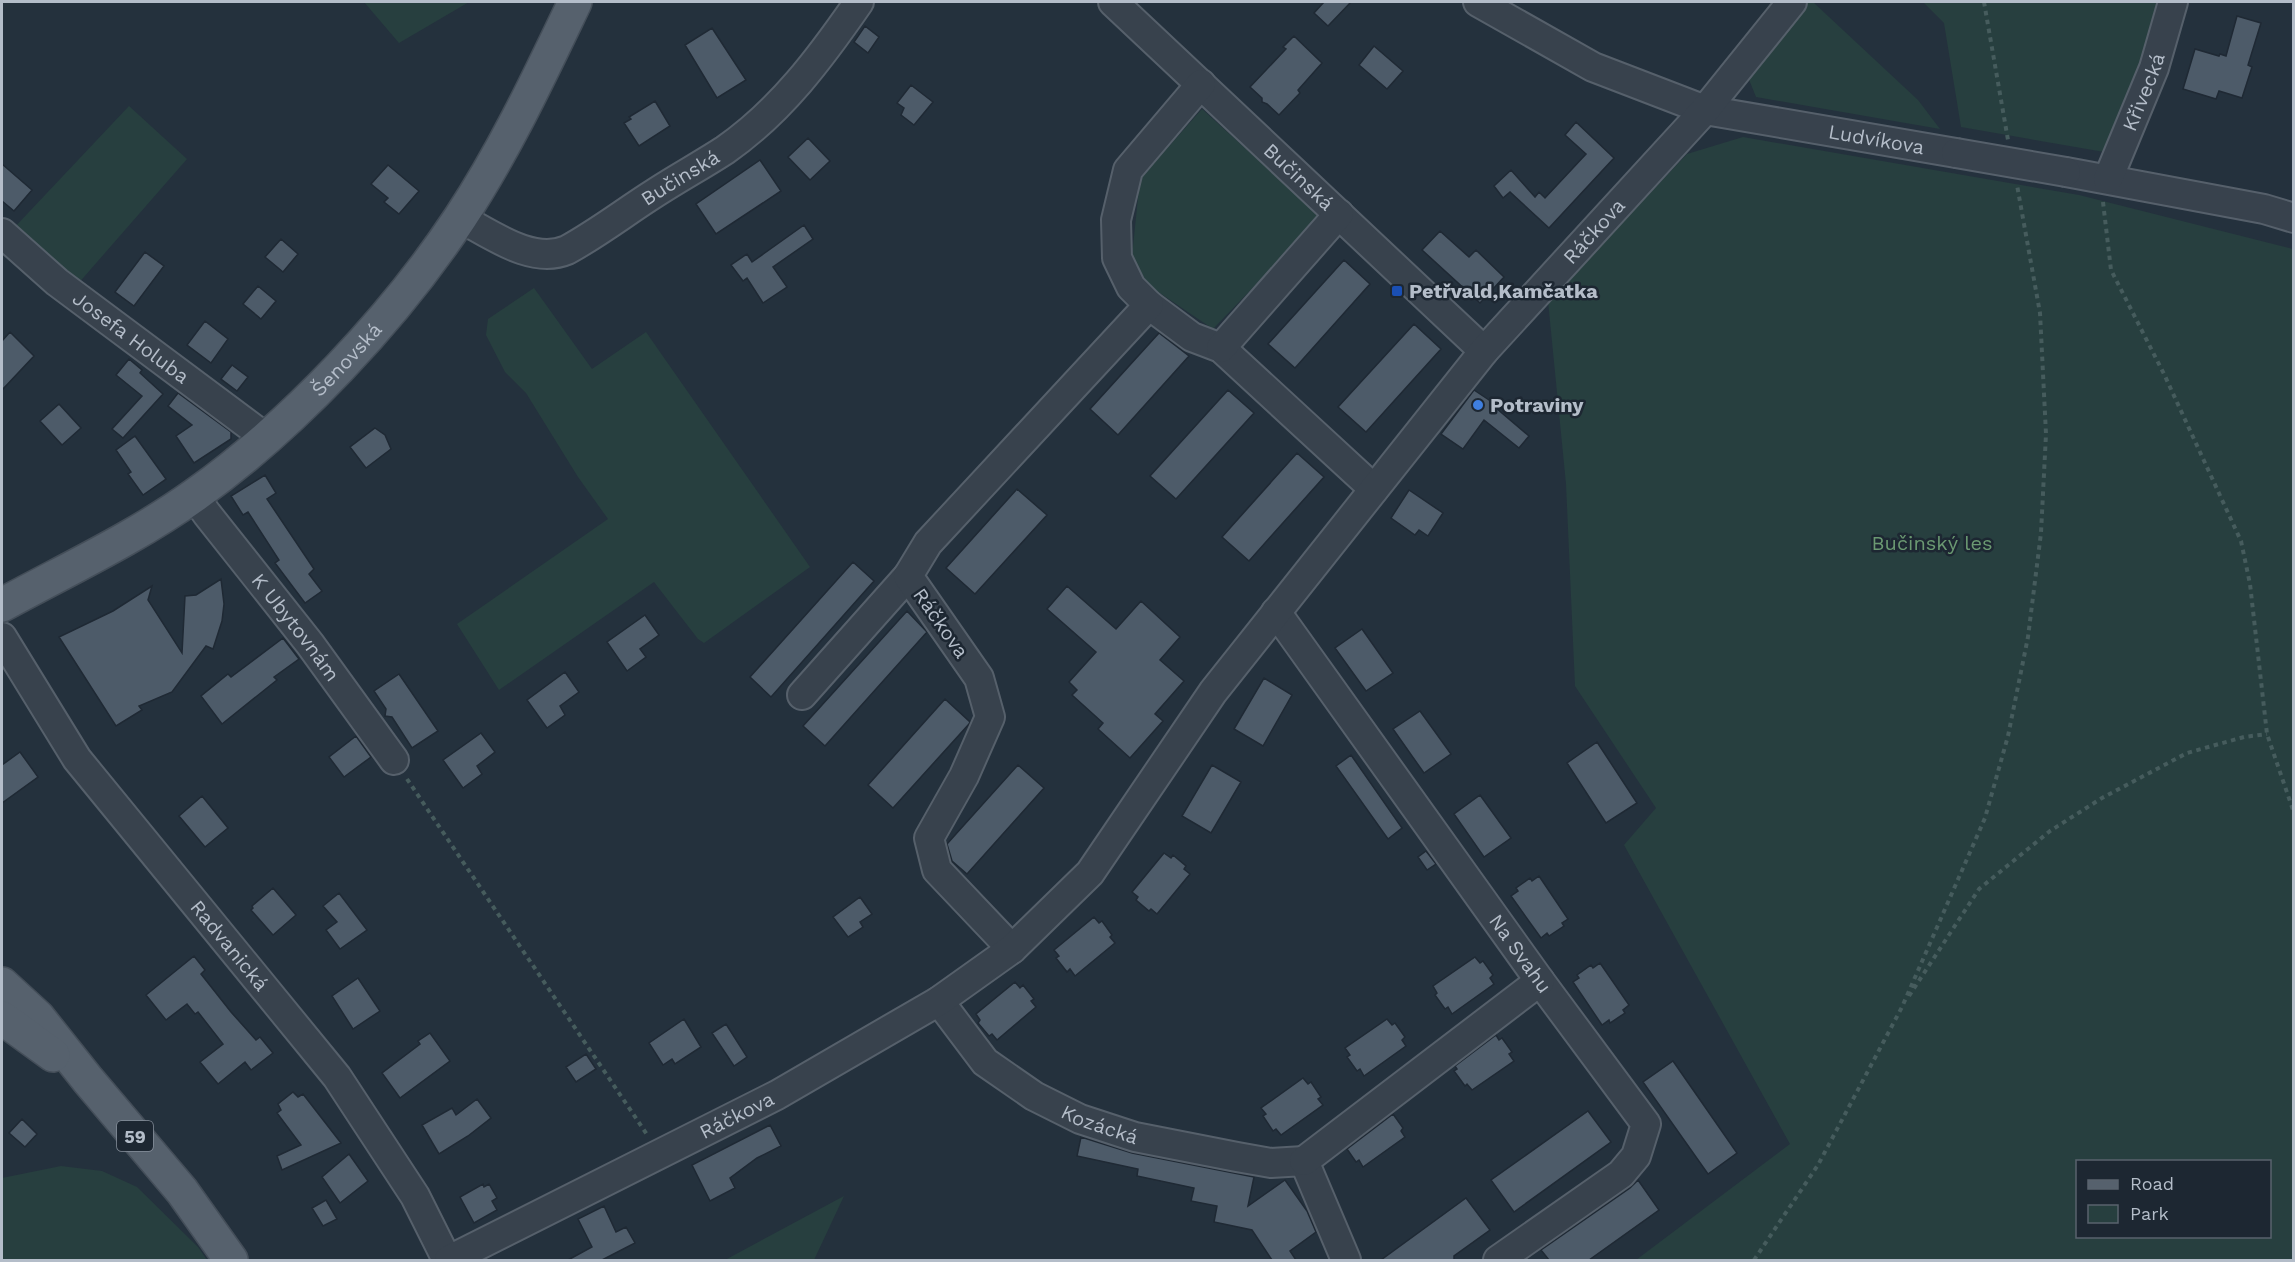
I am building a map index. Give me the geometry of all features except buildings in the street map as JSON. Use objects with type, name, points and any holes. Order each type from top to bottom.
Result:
[{"type":"main road","name":"Šenovská","points":[[2,605],[145,526],[194,496],[266,438],[360,345],[460,218],[507,137],[575,2]]},
{"type":"main road","name":"59","points":[[2,984],[38,1017],[182,1191],[222,1248]]},
{"type":"main road","name":"59","points":[[2,1018],[88,1080]]},
{"type":"street","name":"Bučinská","points":[[460,218],[532,254],[552,256],[567,250],[712,158],[744,135],[807,73],[838,34],[859,2]]},
{"type":"street","name":"Bučinská","points":[[1113,2],[1484,351]]},
{"type":"street","name":"Ludvíkova","points":[[1478,2],[1593,67],[1705,110],[2108,179],[2264,209],[2294,218]]},
{"type":"street","name":"Ráčkova","points":[[448,1260],[777,1095],[939,1001],[1012,949],[1090,873],[1213,692],[1484,351],[1705,110],[1792,2]]},
{"type":"street","name":"Křivecká","points":[[2108,179],[2154,68],[2172,2]]},
{"type":"street","points":[[1201,84],[1128,170],[1116,220],[1117,258],[1131,287],[1149,304],[1192,337],[1221,348],[1374,489]]},
{"type":"street","points":[[1221,348],[1339,214]]},
{"type":"street","name":"Josefa Holuba","points":[[2,233],[57,282],[266,438]]},
{"type":"street","name":"Ráčkova","points":[[1012,949],[938,870],[929,838],[964,776],[990,717],[979,678],[908,576],[928,543],[1149,304]]},
{"type":"street","name":"K Ubytovnám","points":[[194,496],[310,644],[394,760]]},
{"type":"street","points":[[802,695],[908,576]]},
{"type":"street","name":"Na Svahu","points":[[1276,612],[1540,981],[1646,1124],[1636,1156],[1621,1174],[1498,1260]]},
{"type":"street","name":"Radvanická","points":[[2,637],[77,759],[337,1077],[415,1196],[448,1260]]},
{"type":"street","points":[[1346,1260],[1304,1161],[1540,981]]},
{"type":"street","name":"Kozácká","points":[[939,1001],[985,1062],[1034,1096],[1080,1119],[1135,1137],[1237,1157],[1271,1163],[1304,1161]]},
{"type":"path","points":[[1984,2],[2010,151]]},
{"type":"path","points":[[1754,1260],[1818,1165],[1902,1007],[1985,818],[2008,736],[2028,637],[2041,533],[2046,434],[2040,313],[2014,174]]},
{"type":"path","points":[[2108,179],[2102,205],[2111,270],[2164,374],[2241,541],[2250,584],[2266,734],[2294,813]]},
{"type":"path","points":[[1902,1007],[1979,889],[2050,831],[2102,798],[2187,753],[2244,737],[2266,734]]},
{"type":"path","points":[[394,760],[660,1154]]},
{"type":"green space","points":[[364,2],[469,2],[399,43]]},
{"type":"green space","points":[[1801,2],[1813,2],[1918,100],[1940,129],[1756,97],[1744,67]]},
{"type":"green space","points":[[1923,2],[2162,2],[2110,153],[1961,127],[1944,23]]},
{"type":"green space","points":[[129,106],[187,159],[77,285],[12,230]]},
{"type":"green space","points":[[1202,109],[1321,217],[1213,329],[1148,285],[1132,256],[1140,179]]},
{"type":"green space","name":"Bučinský les","points":[[1743,137],[2079,195],[2293,249],[2293,1260],[1636,1260],[1790,1144],[1624,845],[1656,808],[1575,686],[1566,484],[1548,301],[1687,154]]},
{"type":"green space","points":[[534,288],[592,369],[646,332],[810,567],[704,643],[698,639],[654,582],[499,690],[457,624],[608,519],[578,477],[526,393],[505,372],[486,335],[488,319]]},
{"type":"green space","points":[[61,1166],[102,1171],[137,1187],[198,1247],[207,1260],[2,1260],[2,1178]]},
{"type":"green space","points":[[844,1196],[814,1260],[725,1260]]},
{"type":"place","name":"Petřvald,Kamčatka","points":[[1397,291]]},
{"type":"place","name":"Potraviny","points":[[1478,405]]}]
